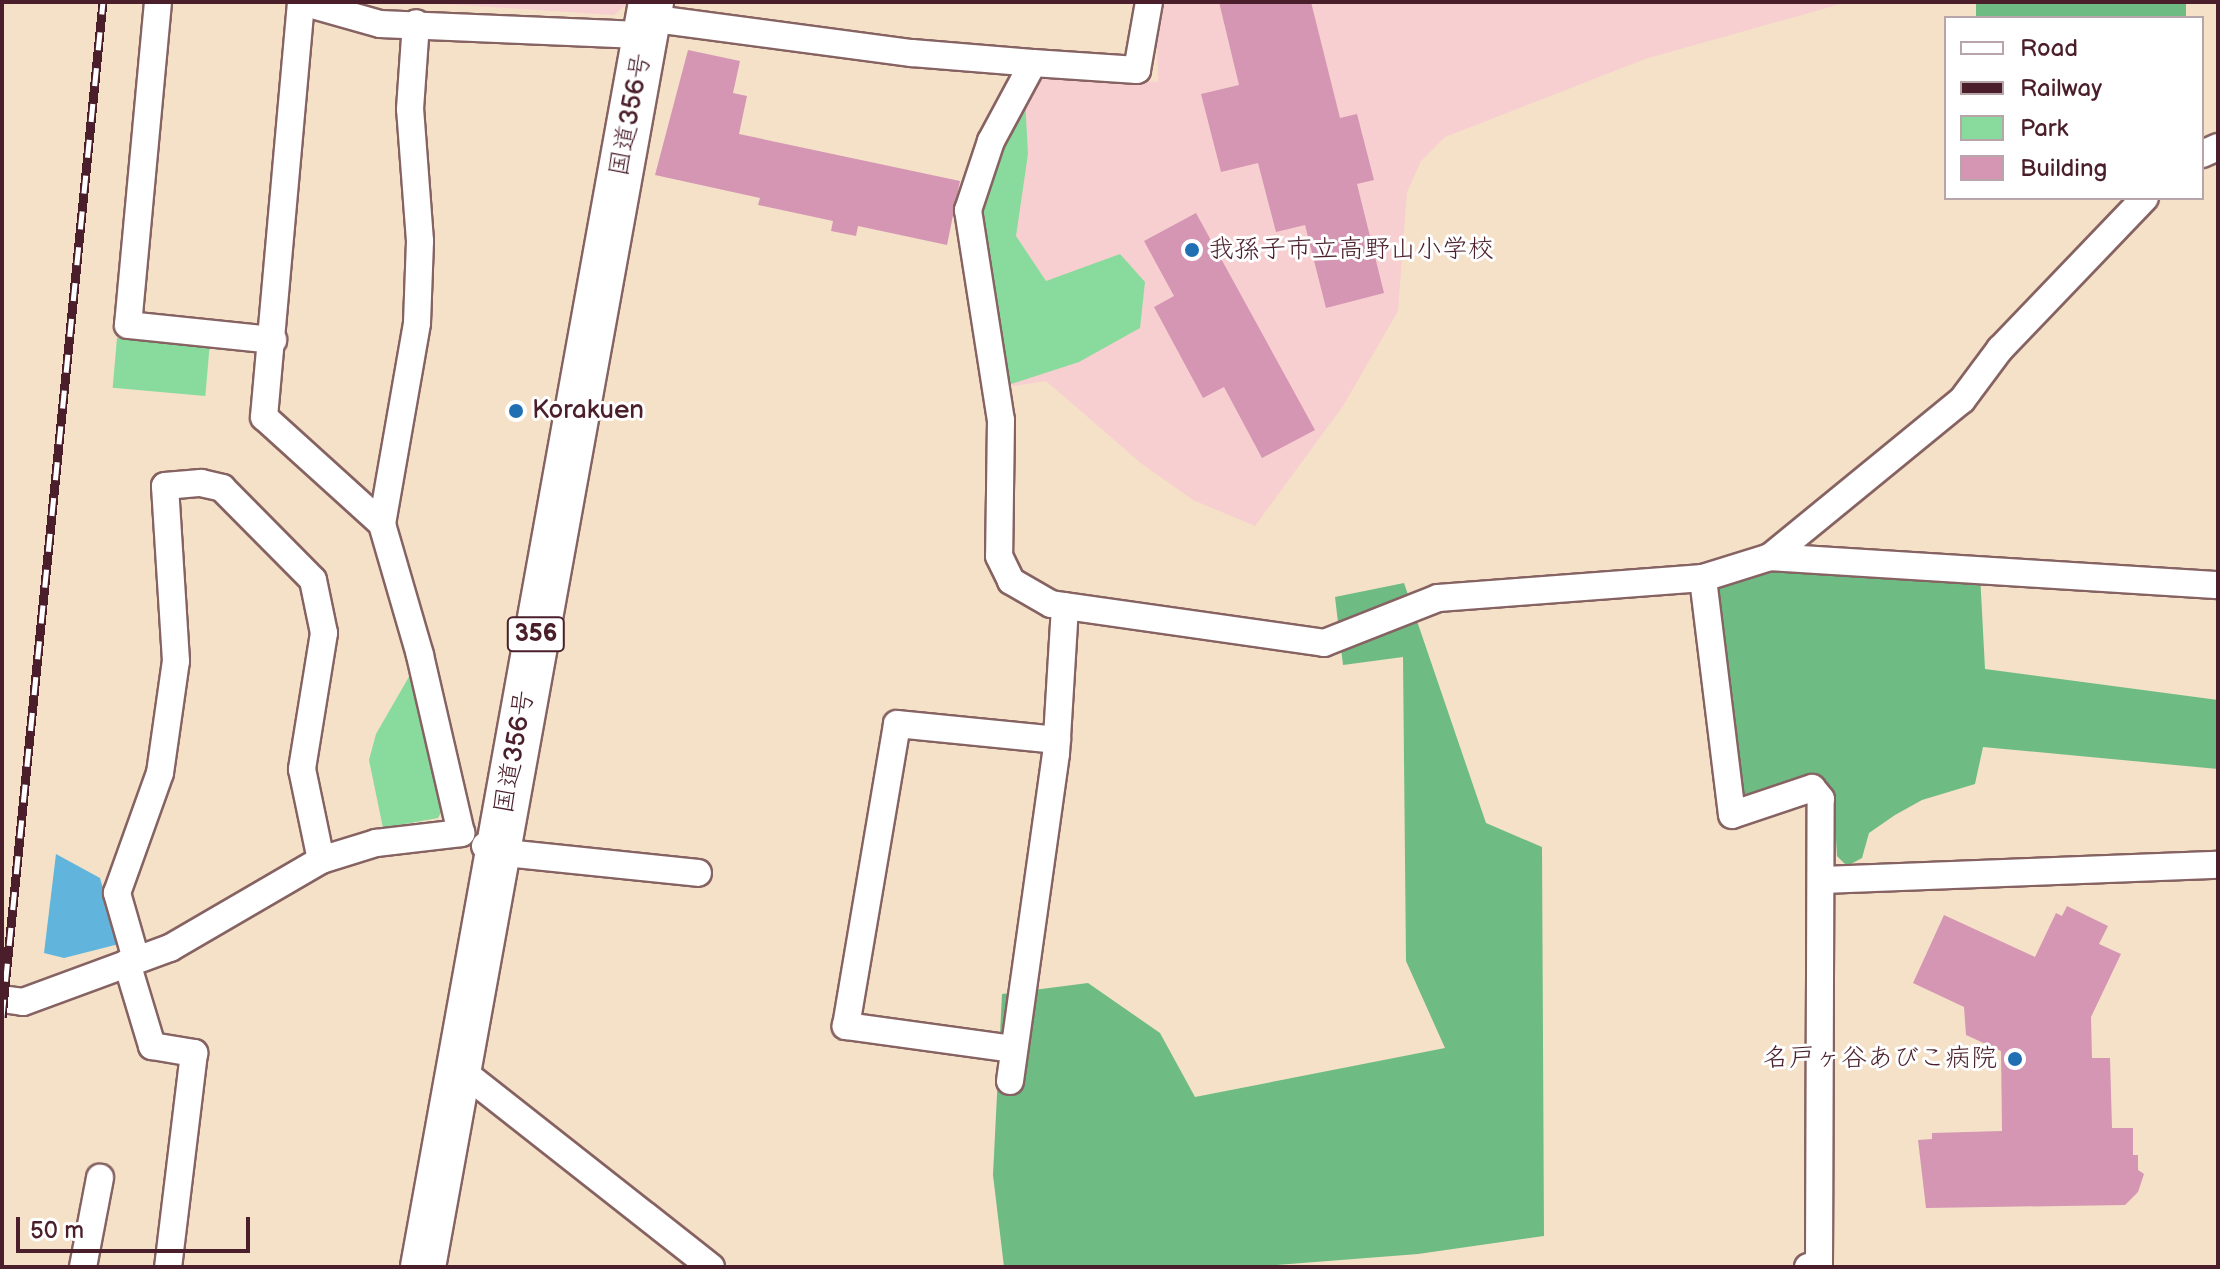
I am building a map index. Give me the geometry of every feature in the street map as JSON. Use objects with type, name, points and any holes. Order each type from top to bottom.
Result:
[{"type":"highway","name":"国道356号","points":[[423,1267],[458,1068],[479,843],[648,18]]},
{"type":"street","points":[[158,2],[128,325],[273,340]]},
{"type":"street","points":[[382,524],[264,417],[302,2],[380,24],[648,18],[912,53],[1137,70],[1149,2]]},
{"type":"street","points":[[416,23],[410,109],[420,241],[417,323],[382,524],[479,843]]},
{"type":"street","points":[[1033,63],[991,141],[968,210],[968,225],[989,320],[1001,420],[999,556],[1011,581],[1065,606],[1324,643],[1438,598],[1703,578],[1770,557],[2218,585]]},
{"type":"street","points":[[1770,557],[1962,400],[2000,349],[2143,200]]},
{"type":"street","points":[[168,1267],[194,1053],[152,1046],[117,893],[160,773],[176,661],[165,486],[201,483],[222,488],[313,580],[324,633],[302,769],[321,860]]},
{"type":"street","points":[[1703,578],[1732,815],[1812,788],[1821,799],[1819,1264],[1808,1267]]},
{"type":"street","points":[[1010,1081],[1057,740],[1065,606]]},
{"type":"street","points":[[1014,1049],[846,1026],[897,724],[1057,740]]},
{"type":"street","points":[[2,999],[23,1002],[170,948],[321,860],[376,843],[479,843],[698,873]]},
{"type":"street","points":[[1823,880],[2218,865]]},
{"type":"street","points":[[458,1068],[711,1267]]},
{"type":"street","points":[[83,1267],[100,1178]]},
{"type":"shaded area","points":[[417,2],[629,2],[614,15]]},
{"type":"shaded area","name":"我孫子市立高野山小学校","points":[[1165,2],[1848,2],[1645,59],[1445,137],[1421,161],[1407,192],[1398,311],[1343,406],[1255,526],[1193,500],[1142,464],[1046,381],[1014,386],[1003,380],[1000,136],[1040,74],[1158,82],[1157,45]]},
{"type":"green space","points":[[1976,2],[2186,2],[2186,16],[1976,16]]},
{"type":"green space","points":[[1025,99],[1028,154],[1016,236],[1046,281],[1120,254],[1145,282],[1140,328],[1079,362],[1011,384],[1006,380],[975,217],[1001,139]]},
{"type":"green space","points":[[117,338],[210,346],[205,396],[113,388]]},
{"type":"green space","points":[[1772,569],[1980,574],[1985,669],[2218,700],[2218,769],[1983,747],[1975,784],[1922,800],[1895,815],[1869,833],[1862,858],[1847,866],[1837,856],[1833,789],[1824,779],[1802,780],[1743,804],[1716,586]]},
{"type":"green space","points":[[1404,583],[1486,823],[1542,847],[1544,1236],[1418,1254],[1252,1267],[1004,1267],[993,1175],[1002,994],[1088,983],[1160,1033],[1195,1097],[1445,1048],[1406,961],[1403,657],[1343,665],[1335,597]]},
{"type":"green space","points":[[414,668],[445,805],[438,818],[383,828],[369,760],[376,734]]},
{"type":"water","points":[[56,854],[100,878],[119,944],[64,958],[44,953]]},
{"type":"building","points":[[1219,2],[1311,2],[1340,118],[1357,114],[1374,180],[1357,184],[1384,293],[1326,308],[1305,225],[1276,232],[1258,163],[1221,172],[1201,94],[1239,85]]},
{"type":"building","points":[[688,50],[740,61],[733,93],[747,96],[739,134],[960,181],[947,245],[858,226],[856,236],[831,231],[833,221],[758,205],[760,198],[655,175]]},
{"type":"building","points":[[1196,213],[1315,430],[1262,458],[1224,387],[1203,398],[1154,307],[1174,296],[1144,241]]},
{"type":"building","points":[[2067,906],[2108,926],[2099,944],[2121,954],[2091,1017],[2092,1058],[2110,1058],[2112,1128],[2133,1128],[2133,1155],[2138,1155],[2138,1170],[2144,1174],[2138,1192],[2125,1205],[1926,1208],[1918,1140],[1932,1139],[1932,1133],[2002,1131],[2001,1051],[1966,1035],[1964,1007],[1913,983],[1944,915],[2035,957],[2056,913],[2062,916]]},
{"type":"railway","points":[[2,1017],[103,2]]},
{"type":"place","name":"我孫子市立高野山小学校","points":[[1192,250]]},
{"type":"place","name":"Korakuen","points":[[516,411]]},
{"type":"place","name":"名戸ヶ谷あびこ病院","points":[[2015,1059]]}]
